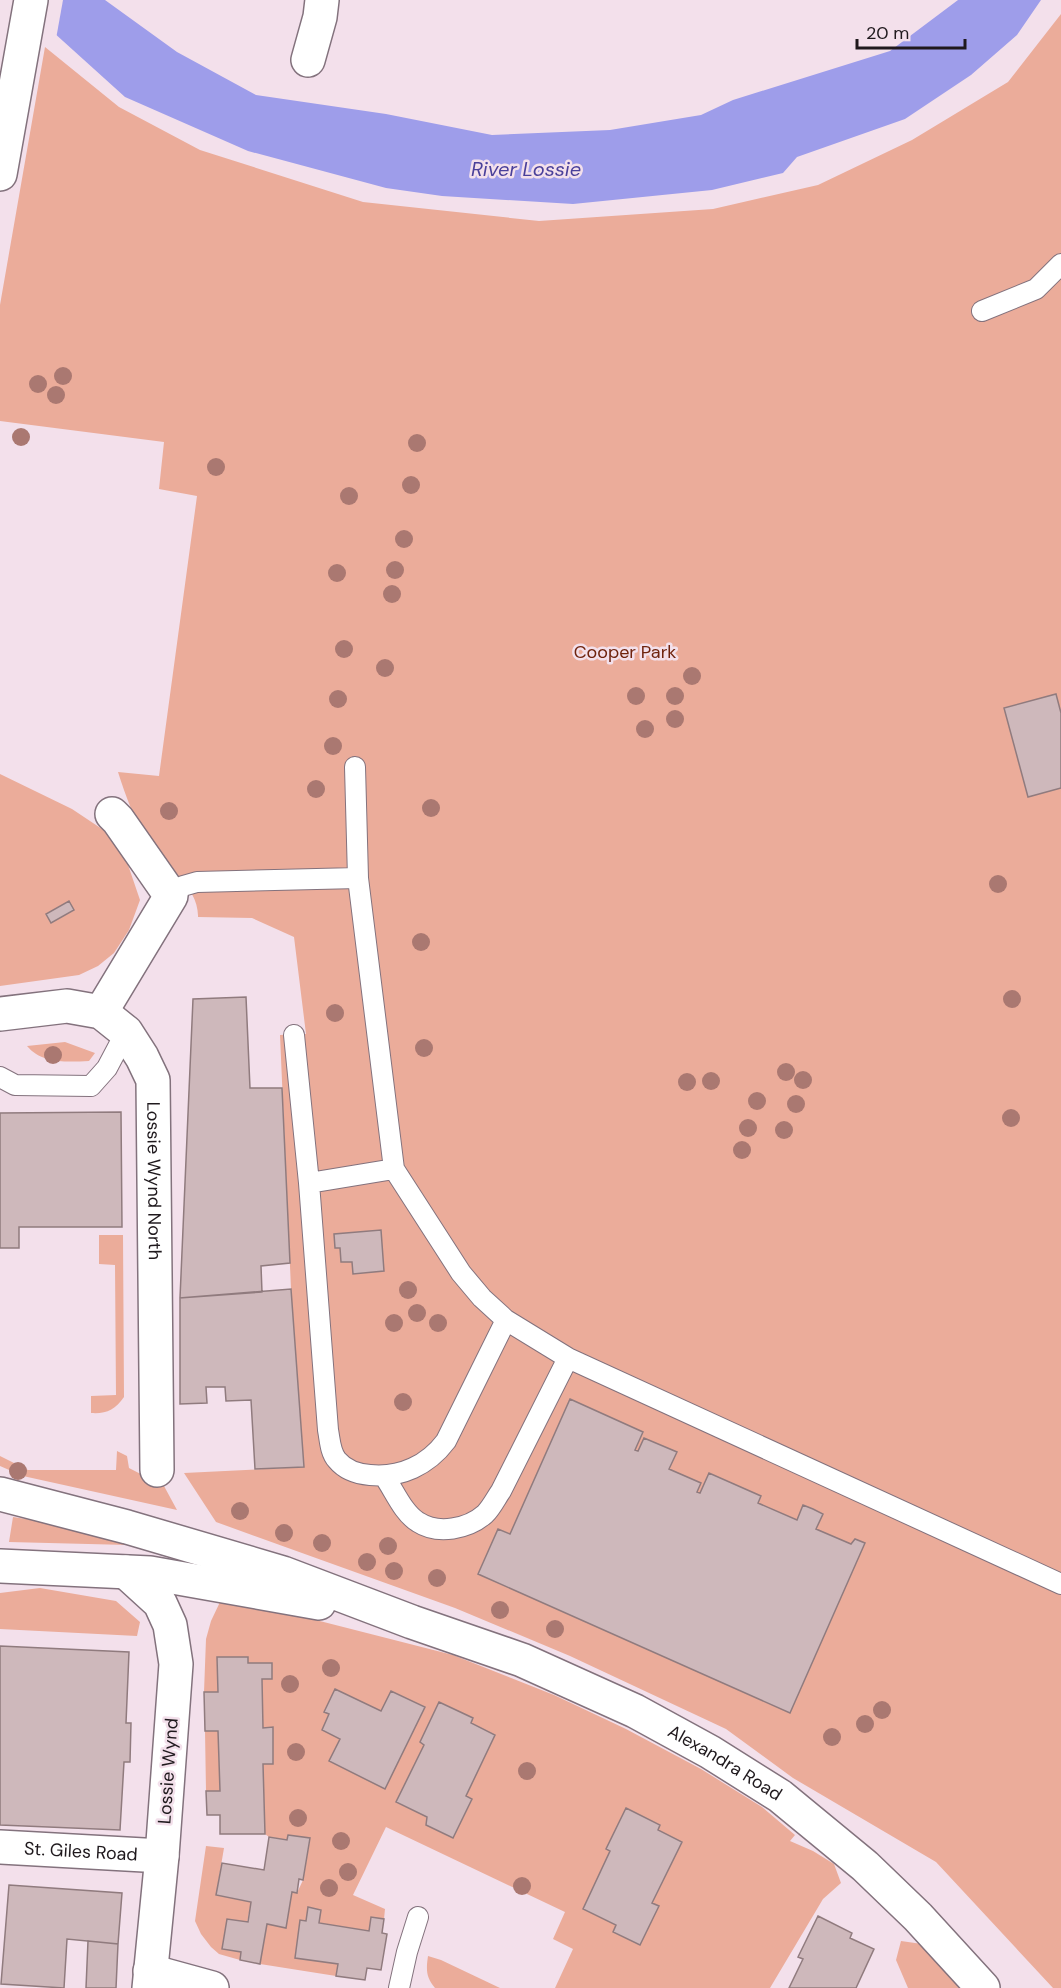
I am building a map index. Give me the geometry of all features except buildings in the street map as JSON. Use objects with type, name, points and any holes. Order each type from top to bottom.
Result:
[{"type":"main road","points":[[0,174],[31,0]]},
{"type":"main road","points":[[308,60],[320,17],[322,0]]},
{"type":"main road","points":[[101,1012],[171,896],[112,814]]},
{"type":"main road","name":"Lossie Wynd North","points":[[0,1014],[67,1006],[101,1012],[126,1032],[153,1080],[156,1470]]},
{"type":"main road","points":[[0,1494],[127,1527],[272,1570],[412,1622]]},
{"type":"main road","points":[[0,1566],[150,1573],[279,1595],[412,1622]]},
{"type":"main road","name":"Lossie Wynd","points":[[126,1572],[160,1603],[170,1625],[176,1664],[162,1856],[149,1979]]},
{"type":"main road","name":"Alexandra Road","points":[[412,1622],[522,1660],[635,1711],[761,1782],[865,1866],[918,1917],[983,1988]]},
{"type":"main road","name":"St. Giles Road","points":[[0,1847],[162,1856]]},
{"type":"main road","points":[[149,1979],[212,1988]]},
{"type":"lane","points":[[982,311],[1036,289],[1061,264]]},
{"type":"lane","points":[[355,766],[358,878],[394,1169],[461,1273],[482,1298],[506,1320],[568,1358],[1061,1584]]},
{"type":"lane","points":[[171,896],[183,886],[196,882],[358,878]]},
{"type":"lane","points":[[0,1077],[15,1085],[91,1086],[107,1068],[126,1032]]},
{"type":"lane","points":[[294,1035],[309,1183],[328,1430],[336,1460],[351,1471],[360,1474],[384,1476],[406,1472],[439,1450],[446,1441],[506,1320]]},
{"type":"lane","points":[[309,1183],[394,1169]]},
{"type":"lane","points":[[384,1476],[410,1515],[418,1522],[443,1529],[458,1528],[476,1520],[490,1508],[501,1491],[568,1358]]},
{"type":"lane","points":[[399,1988],[418,1917]]},
{"type":"green space","name":"Cooper Park","points":[[1061,14],[1061,1988],[1053,1988],[936,1862],[793,1778],[726,1729],[570,1656],[455,1608],[216,1522],[184,1473],[304,1467],[291,1289],[280,1035],[306,1034],[294,937],[252,918],[198,917],[193,895],[179,876],[154,850],[143,833],[118,772],[159,776],[197,496],[159,489],[164,442],[0,421],[0,305],[45,47],[119,107],[200,150],[363,202],[539,221],[713,209],[818,185],[912,140],[1008,82]]},
{"type":"green space","points":[[0,774],[72,809],[108,833],[125,856],[140,900],[129,930],[114,953],[98,966],[79,975],[0,986]]},
{"type":"green space","points":[[65,1042],[95,1053],[89,1061],[55,1061],[40,1056],[27,1046]]},
{"type":"green space","points":[[99,1235],[123,1235],[124,1397],[110,1410],[91,1413],[91,1396],[116,1395],[115,1265],[99,1264]]},
{"type":"green space","points":[[117,1451],[127,1456],[129,1468],[164,1486],[177,1510],[23,1476],[0,1466],[0,1456],[28,1470],[116,1470]]},
{"type":"green space","points":[[13,1517],[90,1529],[186,1560],[128,1545],[9,1542]]},
{"type":"green space","points":[[40,1588],[116,1601],[140,1622],[137,1636],[0,1629],[0,1593]]},
{"type":"green space","points":[[220,1602],[308,1618],[453,1655],[554,1695],[626,1729],[701,1769],[762,1807],[795,1835],[790,1841],[834,1864],[841,1883],[823,1899],[770,1988],[555,1988],[573,1949],[553,1939],[565,1912],[386,1827],[353,1895],[385,1909],[384,1919],[371,1918],[369,1931],[319,1923],[321,1910],[309,1908],[306,1921],[300,1921],[295,1957],[338,1964],[336,1976],[260,1964],[267,1924],[285,1927],[292,1892],[297,1893],[303,1880],[310,1839],[288,1835],[287,1840],[269,1837],[265,1834],[263,1764],[273,1763],[273,1728],[263,1728],[262,1679],[272,1679],[272,1663],[248,1663],[247,1657],[217,1657],[218,1692],[204,1692],[206,1639]],"holes":[[[439,1702],[473,1718],[471,1723],[495,1735],[466,1796],[472,1800],[453,1838],[426,1825],[427,1817],[396,1802],[424,1745],[420,1742]],[[381,1711],[385,1789],[329,1761],[340,1739],[322,1730],[329,1714],[325,1712]],[[626,1809],[658,1830],[682,1842],[652,1903],[659,1906],[613,1932],[616,1925],[583,1909],[610,1851],[606,1849]]]},
{"type":"green space","points":[[205,1731],[218,1731],[220,1791],[206,1791]]},
{"type":"green space","points":[[206,1846],[224,1848],[216,1895],[251,1902],[240,1960],[219,1954],[201,1934],[195,1921]]},
{"type":"green space","points":[[901,1941],[922,1944],[959,1988],[908,1988],[896,1960]]},
{"type":"green space","points":[[428,1956],[500,1988],[435,1988],[427,1973]]},
{"type":"water","name":"River Lossie","points":[[22,0],[105,0],[177,52],[256,95],[386,114],[492,135],[610,130],[701,115],[733,100],[890,51],[958,0],[1041,0],[1017,35],[971,75],[905,119],[797,157],[783,173],[712,190],[573,204],[442,196],[386,188],[248,151],[125,97],[32,13]]},
{"type":"pier","points":[[19,0],[63,0],[56,39],[30,15]]}]
